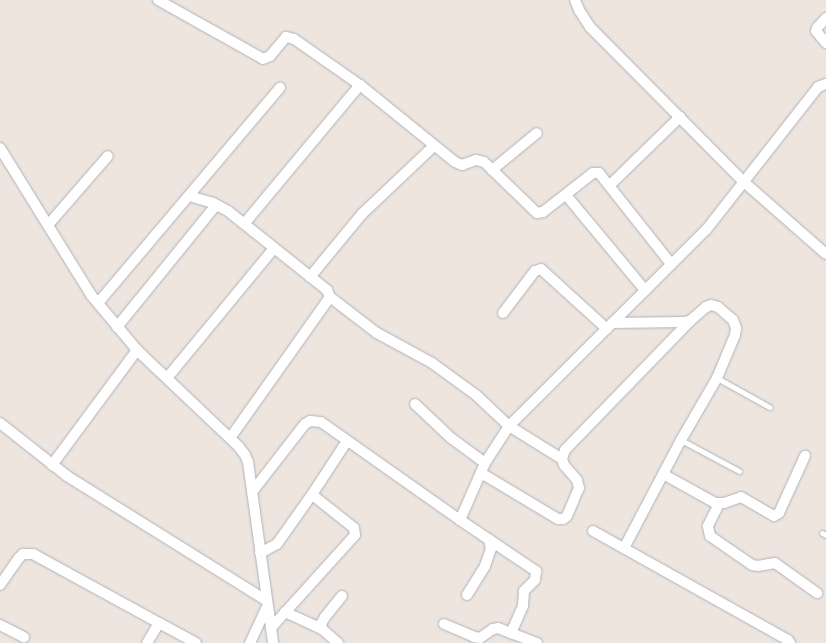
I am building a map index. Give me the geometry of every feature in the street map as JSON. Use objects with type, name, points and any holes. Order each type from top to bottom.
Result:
[{"type":"street","points":[[158,0],[263,59],[270,56],[282,41],[289,37],[360,84],[434,146],[459,164],[480,160],[537,213],[543,212],[596,172],[602,175],[671,264]]},
{"type":"street","points":[[575,0],[578,10],[590,27],[744,182],[826,254]]},
{"type":"street","points":[[826,18],[816,31],[826,43]]},
{"type":"street","points":[[460,520],[483,468],[509,426],[713,222],[825,82]]},
{"type":"street","points":[[244,224],[360,84]]},
{"type":"street","points":[[98,303],[280,88]]},
{"type":"street","points":[[610,185],[680,117]]},
{"type":"street","points":[[492,170],[536,133]]},
{"type":"street","points":[[310,276],[362,214],[434,146]]},
{"type":"street","points":[[0,148],[98,303],[137,350],[239,447],[248,462],[273,643]]},
{"type":"street","points":[[48,225],[108,156]]},
{"type":"street","points":[[566,194],[645,290]]},
{"type":"street","points":[[189,196],[216,204],[310,276],[327,290],[330,297],[385,338],[432,363],[470,390],[509,426],[562,460],[576,480],[579,488],[567,516],[563,519],[558,519],[483,468],[415,404]]},
{"type":"street","points":[[117,327],[216,204]]},
{"type":"street","points":[[167,378],[274,248]]},
{"type":"street","points":[[503,313],[535,271],[541,269],[609,326],[685,322],[691,320]]},
{"type":"street","points":[[230,438],[330,297]]},
{"type":"street","points":[[562,460],[565,450],[691,320],[706,307],[718,307],[733,320],[736,328],[736,335],[717,378],[681,440],[624,548]]},
{"type":"street","points":[[52,465],[137,350]]},
{"type":"street","points":[[252,492],[305,424],[310,421],[321,422],[460,520],[535,569],[537,573],[536,580],[524,591],[523,606],[512,633]]},
{"type":"street","points":[[0,423],[52,465],[267,604]]},
{"type":"street","points":[[260,553],[277,544],[313,493],[347,440]]},
{"type":"street","points":[[805,456],[777,515],[770,515],[741,497],[719,504],[708,526],[710,536],[752,565],[758,566],[775,563],[817,593]]},
{"type":"street","points":[[663,474],[719,504]]},
{"type":"street","points":[[271,628],[355,535],[354,528],[315,497],[313,493]]},
{"type":"street","points":[[593,531],[790,643]]},
{"type":"street","points":[[467,595],[486,566],[491,549],[490,540]]},
{"type":"street","points":[[0,585],[23,554],[33,554],[196,643]]},
{"type":"street","points":[[322,629],[321,624],[325,617],[342,596]]},
{"type":"street","points":[[250,643],[267,604]]},
{"type":"street","points":[[285,612],[322,629],[338,643]]},
{"type":"street","points":[[147,643],[159,623]]},
{"type":"street","points":[[444,624],[484,641],[493,629],[498,628],[537,643]]},
{"type":"street","points":[[0,625],[24,637]]},
{"type":"lane","points":[[717,378],[769,407]]},
{"type":"lane","points":[[681,440],[739,471]]}]
